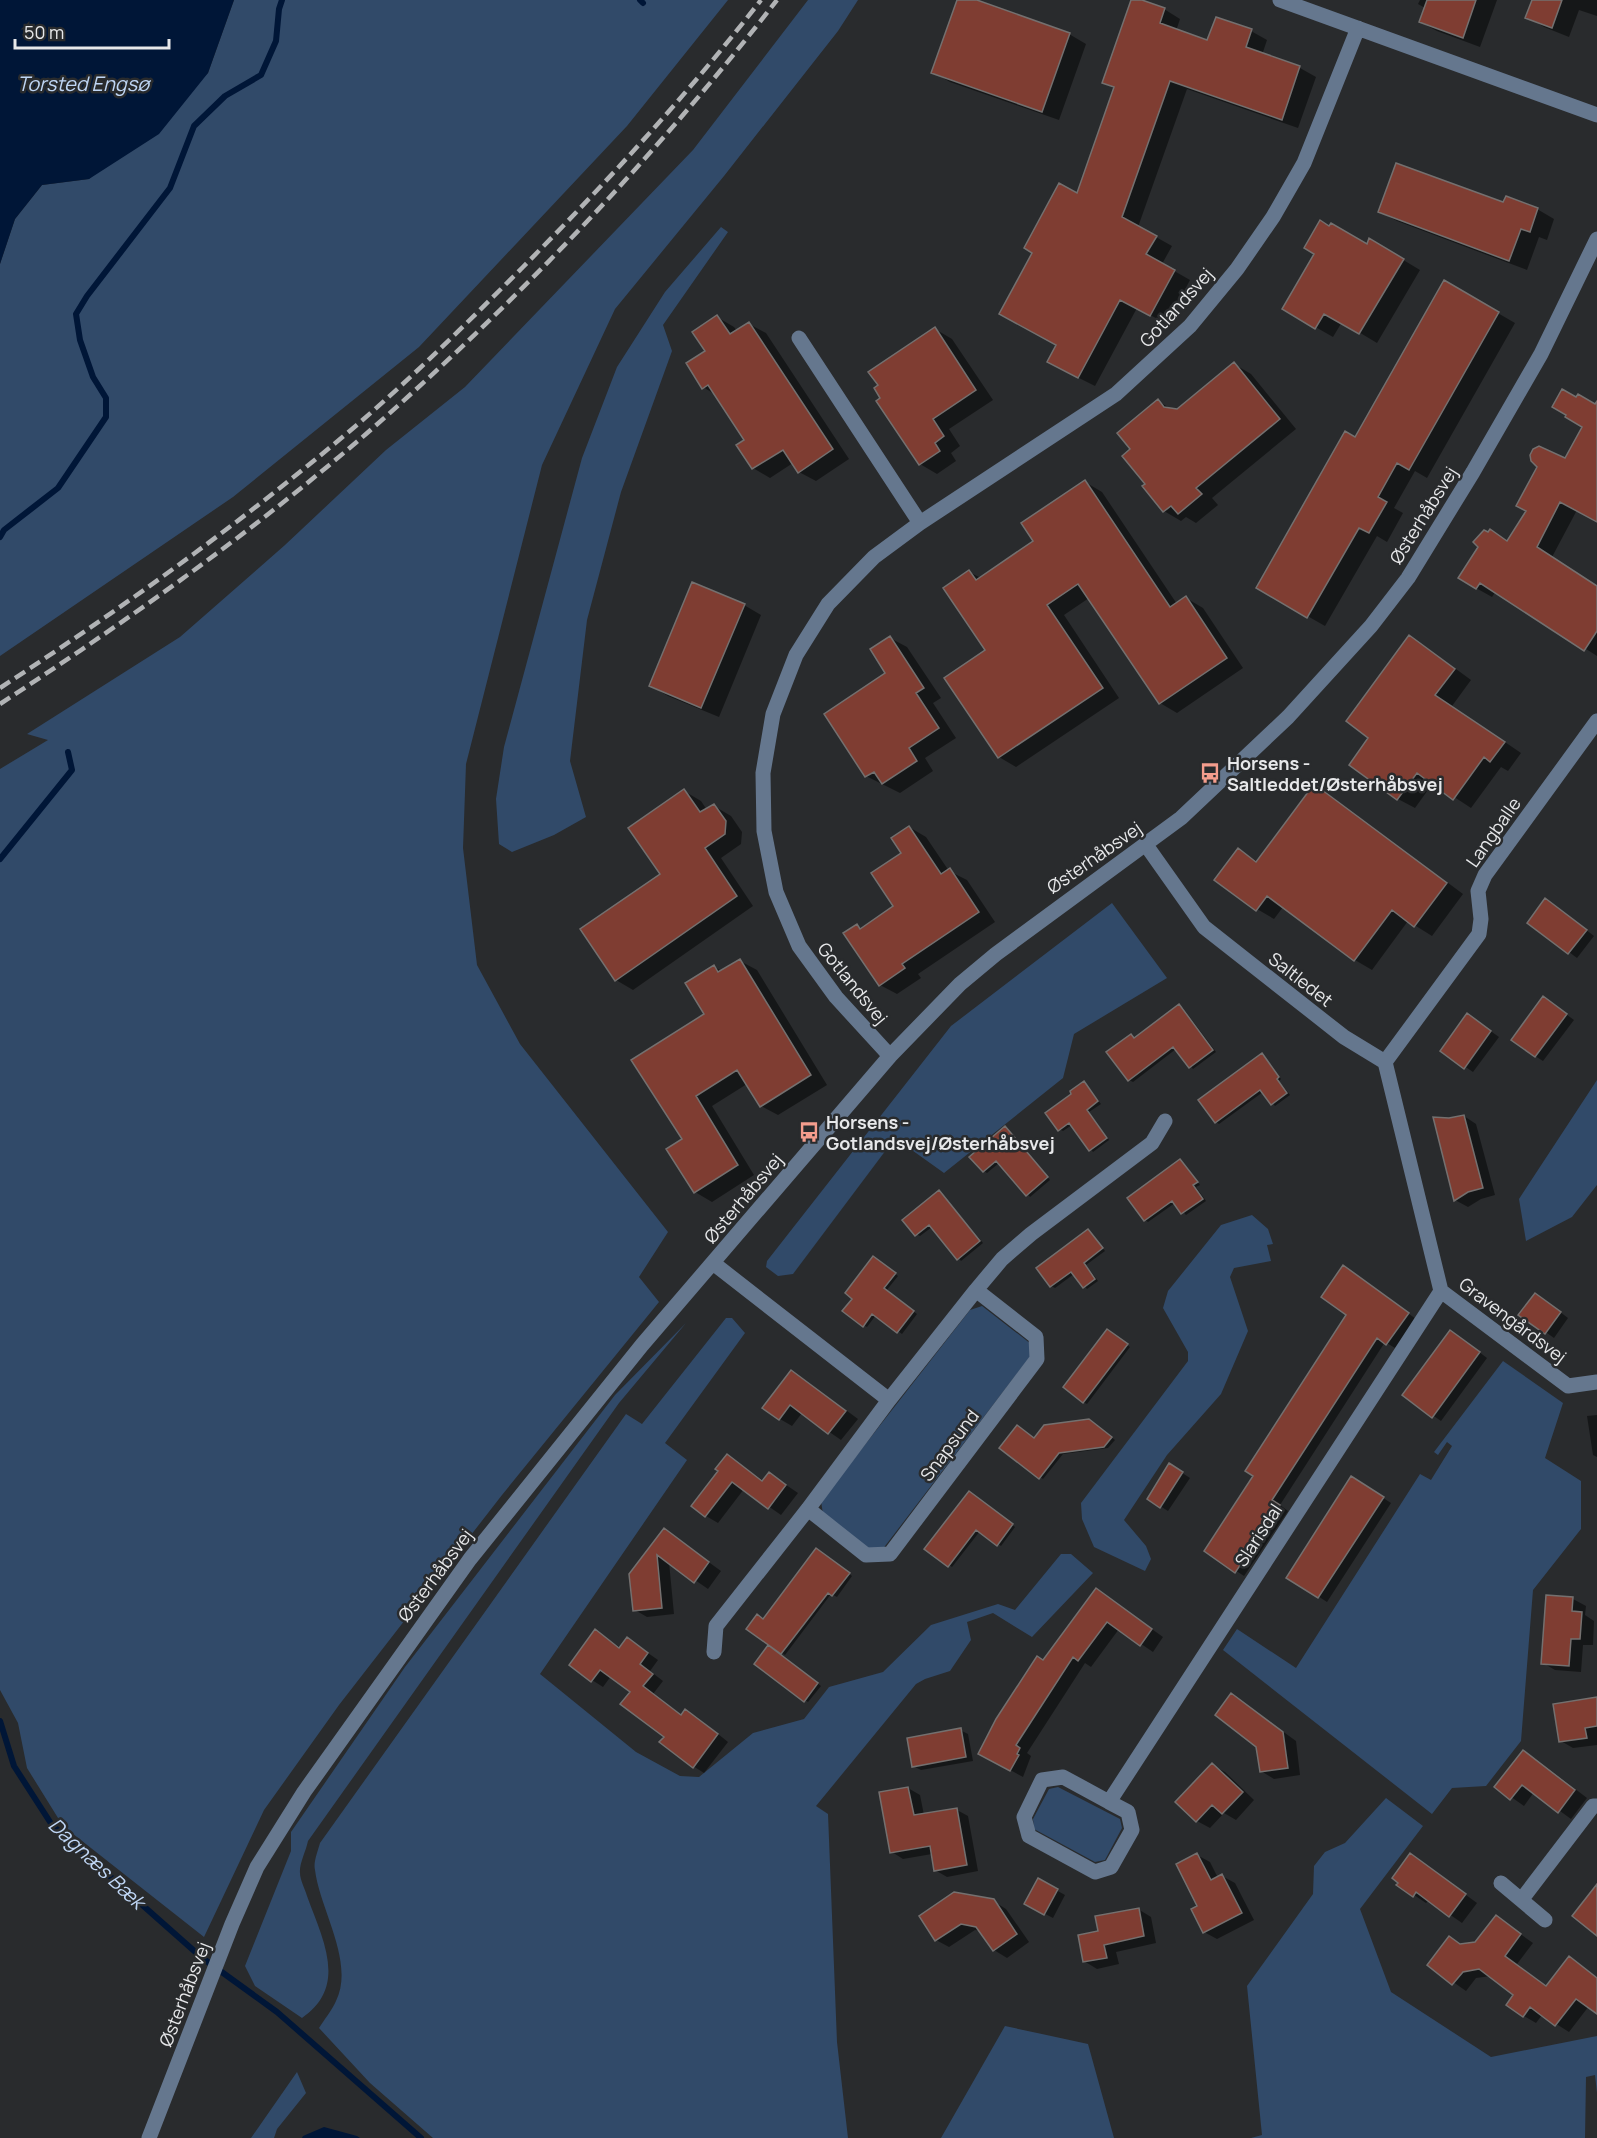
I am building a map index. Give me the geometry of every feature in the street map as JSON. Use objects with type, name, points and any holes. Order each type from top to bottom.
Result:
[{"type":"street","points":[[1280,0],[1597,115]]},
{"type":"street","name":"Gotlandsvej","points":[[890,1056],[836,997],[799,946],[776,892],[764,831],[763,773],[773,714],[796,655],[828,604],[874,557],[920,523],[1116,394],[1190,326],[1237,269],[1304,163],[1358,28]]},
{"type":"street","name":"Østerhåbsvej","points":[[149,2138],[253,1875],[279,1829],[385,1676],[470,1560],[635,1353],[890,1056],[960,984],[996,954],[1181,818],[1288,717],[1371,626],[1408,578],[1473,472],[1541,354],[1597,239]]},
{"type":"street","points":[[799,338],[920,523]]},
{"type":"street","name":"Langballe","points":[[1385,1062],[1479,934],[1481,919],[1478,891],[1485,875],[1597,721]]},
{"type":"street","name":"Saltledet","points":[[1146,845],[1203,927],[1344,1037],[1385,1062]]},
{"type":"street","name":"Gravengårdsvej","points":[[1385,1062],[1441,1291],[1568,1386],[1597,1382]]},
{"type":"street","points":[[714,1652],[716,1626],[889,1401],[1002,1259],[1030,1233],[1152,1143],[1165,1121]]},
{"type":"street","points":[[714,1263],[889,1401]]},
{"type":"street","name":"Snapsund","points":[[808,1509],[866,1554],[890,1554],[955,1470],[1037,1359],[1036,1337],[976,1290]]},
{"type":"street","name":"Slarisdal","points":[[1110,1802],[1441,1291]]},
{"type":"street","points":[[1063,1777],[1110,1802],[1128,1812],[1132,1830],[1111,1867],[1095,1872],[1029,1836],[1024,1817],[1042,1780],[1063,1777]]},
{"type":"street","points":[[1522,1899],[1593,1806],[1597,1806]]},
{"type":"street","points":[[1501,1883],[1545,1920]]},
{"type":"shaded area","points":[[234,0],[728,0],[627,126],[419,347],[233,497],[0,656],[0,264],[15,219],[42,185],[89,179],[208,73]]},
{"type":"shaded area","points":[[808,0],[858,0],[838,31],[724,176],[615,309],[542,465],[466,764],[463,848],[477,965],[520,1044],[668,1232],[639,1277],[659,1302],[502,1495],[339,1705],[264,1810],[204,1937],[63,1826],[27,1768],[18,1723],[0,1690],[0,769],[48,740],[27,734],[180,637],[285,545],[386,450],[465,387],[693,150]]},
{"type":"shaded area","points":[[721,227],[728,232],[663,325],[672,351],[621,492],[587,620],[570,761],[586,817],[554,835],[512,852],[499,844],[496,799],[504,747],[582,458],[617,367],[665,292]]},
{"type":"shaded area","points":[[1112,903],[1167,978],[1074,1034],[1063,1078],[944,1173],[895,1138],[793,1274],[778,1276],[766,1267],[767,1261],[951,1026]]},
{"type":"shaded area","points":[[1597,1080],[1597,1185],[1572,1217],[1526,1241],[1519,1199]]},
{"type":"shaded area","points":[[1252,1215],[1268,1229],[1273,1244],[1267,1245],[1271,1261],[1234,1268],[1230,1277],[1248,1331],[1221,1394],[1167,1455],[1124,1520],[1146,1546],[1151,1559],[1145,1571],[1094,1547],[1082,1519],[1081,1503],[1188,1361],[1188,1352],[1163,1308],[1168,1291],[1221,1225]]},
{"type":"shaded area","points":[[982,1306],[1031,1344],[1032,1354],[882,1550],[871,1550],[823,1514],[821,1501],[970,1310]]},
{"type":"shaded area","points":[[726,1318],[732,1318],[745,1333],[665,1443],[687,1460],[540,1674],[636,1752],[680,1776],[699,1777],[753,1733],[804,1719],[829,1687],[883,1672],[931,1625],[998,1604],[1015,1610],[1061,1554],[1071,1554],[1093,1573],[1032,1637],[993,1613],[967,1622],[971,1640],[950,1671],[916,1684],[816,1806],[828,1814],[837,2042],[848,2138],[433,2138],[370,2083],[319,2028],[336,2001],[341,1986],[339,1953],[315,1870],[315,1860],[320,1843],[626,1414],[642,1424]]},
{"type":"shaded area","points":[[686,1323],[619,1403],[308,1841],[300,1876],[324,1945],[328,1961],[328,1976],[325,1991],[316,2005],[302,2018],[255,1986],[245,1966],[291,1851],[291,1832],[405,1667],[615,1395]]},
{"type":"shaded area","points":[[1503,1361],[1563,1403],[1545,1458],[1581,1481],[1581,1529],[1533,1590],[1521,1741],[1486,1786],[1452,1788],[1432,1814],[1223,1650],[1237,1629],[1296,1668],[1420,1474],[1431,1480],[1452,1446],[1447,1442],[1438,1455],[1434,1452]]},
{"type":"shaded area","points":[[1058,1787],[1120,1819],[1122,1828],[1105,1860],[1095,1862],[1034,1829],[1033,1819],[1049,1789]]},
{"type":"shaded area","points":[[1386,1798],[1423,1826],[1360,1909],[1391,1992],[1491,2057],[1597,2036],[1597,2093],[1595,2075],[1586,2077],[1585,2138],[1251,2138],[1262,2135],[1247,1986],[1313,1894],[1314,1866],[1325,1852],[1345,1843]]},
{"type":"shaded area","points":[[1005,2026],[1088,2044],[1114,2138],[941,2138]]},
{"type":"shaded area","points":[[297,2072],[306,2093],[277,2129],[274,2138],[251,2138]]},
{"type":"water","name":"Torsted Engsø","points":[[0,0],[234,0],[208,73],[159,134],[89,179],[42,185],[15,219],[0,264]]},
{"type":"water","points":[[324,2127],[357,2136],[360,2138],[302,2138]]},
{"type":"building","points":[[957,0],[977,0],[1070,33],[1042,112],[931,73]]},
{"type":"building","points":[[1131,0],[1142,0],[1165,8],[1160,23],[1207,40],[1216,17],[1252,29],[1246,47],[1300,66],[1282,120],[1170,81],[1122,217],[1157,236],[1146,254],[1175,270],[1150,316],[1120,300],[1078,378],[1047,362],[1056,345],[999,314],[1032,253],[1024,248],[1059,183],[1077,193],[1114,87],[1102,83]]},
{"type":"building","points":[[1427,0],[1476,0],[1463,38],[1419,22]]},
{"type":"building","points":[[1532,0],[1562,0],[1552,28],[1525,18]]},
{"type":"building","points":[[1396,163],[1503,202],[1506,196],[1538,208],[1530,232],[1521,229],[1509,261],[1378,212]]},
{"type":"building","points":[[1320,220],[1329,226],[1331,223],[1367,244],[1369,238],[1404,259],[1359,334],[1324,314],[1315,329],[1282,309],[1314,254],[1304,248]]},
{"type":"building","points":[[1444,280],[1499,312],[1409,470],[1397,463],[1378,497],[1387,502],[1369,533],[1359,528],[1307,618],[1256,588],[1345,431],[1355,437]]},
{"type":"building","points":[[717,315],[730,334],[749,322],[833,449],[798,473],[783,450],[752,469],[736,445],[744,440],[708,385],[702,389],[686,363],[705,351],[692,332]]},
{"type":"building","points":[[935,327],[976,390],[933,419],[944,436],[935,443],[940,451],[919,465],[876,401],[880,398],[874,388],[878,385],[868,372]]},
{"type":"building","points":[[1234,362],[1280,419],[1196,488],[1202,494],[1178,514],[1171,506],[1163,512],[1142,486],[1145,484],[1122,456],[1130,449],[1117,433],[1158,399],[1164,407],[1177,409]]},
{"type":"building","points":[[1562,389],[1576,397],[1578,394],[1595,404],[1597,401],[1597,522],[1560,502],[1537,547],[1597,586],[1597,631],[1584,651],[1480,583],[1476,589],[1458,578],[1478,547],[1473,542],[1484,530],[1488,532],[1490,529],[1507,541],[1526,511],[1516,506],[1537,467],[1531,461],[1530,455],[1533,449],[1539,446],[1565,458],[1582,427],[1552,407]]},
{"type":"building","points":[[1085,480],[1170,607],[1186,596],[1227,658],[1159,704],[1078,584],[1047,605],[1103,688],[998,758],[944,678],[985,650],[943,588],[969,570],[976,580],[1033,541],[1021,523]]},
{"type":"building","points":[[692,582],[745,604],[701,708],[649,686]]},
{"type":"building","points":[[1409,635],[1455,669],[1435,695],[1505,742],[1490,762],[1484,757],[1453,800],[1417,773],[1397,800],[1349,765],[1368,738],[1346,721]]},
{"type":"building","points":[[890,636],[924,688],[916,693],[939,728],[909,748],[917,761],[882,784],[874,772],[865,777],[824,714],[885,673],[870,649]]},
{"type":"building","points":[[1314,784],[1447,883],[1414,927],[1392,910],[1354,961],[1267,896],[1256,911],[1214,880],[1238,848],[1256,862]]},
{"type":"building","points":[[684,789],[700,812],[714,804],[726,821],[725,834],[705,848],[737,896],[615,981],[580,929],[660,874],[628,828]]},
{"type":"building","points":[[909,826],[941,874],[950,868],[979,912],[902,964],[905,968],[879,986],[843,933],[857,924],[860,929],[893,906],[871,873],[901,853],[891,838]]},
{"type":"building","points":[[1545,898],[1587,930],[1568,954],[1527,923]]},
{"type":"building","points":[[740,959],[811,1075],[760,1107],[737,1070],[696,1096],[738,1165],[694,1193],[666,1149],[682,1139],[631,1060],[704,1014],[685,983],[714,965],[718,972]]},
{"type":"building","points":[[1543,996],[1567,1014],[1535,1057],[1511,1040]]},
{"type":"building","points":[[1179,1004],[1213,1050],[1189,1068],[1173,1047],[1128,1081],[1106,1052],[1131,1034],[1134,1038]]},
{"type":"building","points":[[1467,1013],[1491,1031],[1464,1069],[1440,1051]]},
{"type":"building","points":[[1262,1053],[1287,1093],[1271,1105],[1260,1090],[1215,1123],[1198,1100]]},
{"type":"building","points":[[1084,1081],[1098,1101],[1087,1110],[1107,1138],[1089,1151],[1069,1123],[1058,1131],[1045,1113],[1071,1094],[1070,1091]]},
{"type":"building","points":[[1464,1115],[1483,1188],[1468,1192],[1454,1201],[1433,1117],[1449,1118]]},
{"type":"building","points":[[1005,1126],[1048,1177],[1026,1196],[996,1161],[983,1172],[969,1157]]},
{"type":"building","points":[[1180,1159],[1198,1182],[1193,1185],[1203,1199],[1181,1214],[1172,1201],[1144,1221],[1127,1198]]},
{"type":"building","points":[[939,1190],[980,1241],[957,1260],[929,1225],[915,1236],[902,1220]]},
{"type":"building","points":[[1088,1229],[1103,1248],[1084,1263],[1095,1279],[1083,1288],[1071,1272],[1050,1287],[1036,1268]]},
{"type":"building","points":[[873,1256],[896,1273],[884,1288],[914,1311],[897,1333],[872,1314],[863,1327],[842,1311],[852,1299],[845,1293]]},
{"type":"building","points":[[1343,1265],[1409,1313],[1386,1345],[1377,1338],[1272,1500],[1280,1505],[1235,1573],[1204,1551],[1253,1476],[1245,1471],[1346,1315],[1321,1297]]},
{"type":"building","points":[[1535,1293],[1561,1312],[1545,1334],[1518,1315]]},
{"type":"building","points":[[1107,1329],[1128,1344],[1083,1403],[1063,1387]]},
{"type":"building","points":[[1450,1330],[1480,1352],[1432,1418],[1402,1395]]},
{"type":"building","points":[[791,1370],[846,1411],[828,1434],[790,1405],[779,1420],[762,1408]]},
{"type":"building","points":[[1089,1419],[1112,1437],[1104,1447],[1059,1453],[1039,1479],[999,1448],[1017,1425],[1034,1438],[1044,1425]]},
{"type":"building","points":[[727,1454],[762,1481],[769,1472],[786,1485],[768,1509],[732,1482],[705,1517],[691,1506],[718,1471],[715,1469]]},
{"type":"building","points":[[1169,1463],[1183,1472],[1160,1508],[1147,1499]]},
{"type":"building","points":[[1351,1476],[1384,1497],[1318,1598],[1286,1578]]},
{"type":"building","points":[[969,1491],[1013,1524],[997,1546],[976,1530],[948,1567],[924,1549]]},
{"type":"building","points":[[664,1528],[709,1562],[694,1583],[657,1555],[662,1608],[633,1611],[629,1574]]},
{"type":"building","points":[[816,1548],[850,1573],[832,1596],[828,1593],[781,1654],[746,1629],[757,1614],[763,1619]]},
{"type":"building","points":[[1096,1588],[1152,1629],[1140,1646],[1107,1622],[1078,1661],[1073,1657],[1016,1745],[1020,1748],[1017,1754],[1019,1755],[1010,1771],[978,1754],[996,1719],[1037,1656],[1043,1660]]},
{"type":"building","points":[[1546,1595],[1573,1597],[1572,1611],[1582,1612],[1580,1639],[1571,1639],[1569,1666],[1541,1664]]},
{"type":"building","points":[[595,1629],[619,1648],[627,1637],[648,1653],[640,1664],[653,1674],[643,1686],[681,1715],[685,1709],[718,1734],[693,1768],[659,1742],[664,1737],[620,1704],[630,1692],[600,1670],[591,1682],[569,1665]]},
{"type":"building","points":[[768,1645],[818,1683],[804,1702],[754,1664]]},
{"type":"building","points":[[1231,1693],[1283,1732],[1288,1768],[1260,1772],[1256,1747],[1215,1715]]},
{"type":"building","points":[[1597,1697],[1597,1726],[1585,1728],[1587,1738],[1559,1742],[1553,1704]]},
{"type":"building","points":[[961,1728],[966,1757],[912,1767],[907,1738]]},
{"type":"building","points":[[1523,1750],[1575,1790],[1558,1813],[1522,1785],[1510,1800],[1494,1787]]},
{"type":"building","points":[[1212,1763],[1243,1792],[1222,1814],[1212,1805],[1196,1822],[1175,1802]]},
{"type":"building","points":[[908,1787],[914,1815],[957,1808],[967,1865],[934,1871],[930,1846],[890,1853],[879,1792]]},
{"type":"building","points":[[1197,1853],[1211,1880],[1222,1874],[1242,1913],[1203,1933],[1191,1909],[1197,1906],[1176,1864]]},
{"type":"building","points":[[1410,1853],[1466,1894],[1449,1917],[1416,1892],[1413,1897],[1396,1885],[1398,1883],[1392,1878]]},
{"type":"building","points":[[1038,1878],[1058,1889],[1044,1915],[1024,1904]]},
{"type":"building","points":[[1597,1884],[1597,1936],[1572,1916]]},
{"type":"building","points":[[954,1892],[994,1899],[1017,1934],[993,1951],[976,1927],[961,1924],[935,1941],[919,1916]]},
{"type":"building","points":[[1139,1908],[1144,1936],[1104,1945],[1107,1958],[1083,1962],[1078,1935],[1098,1931],[1095,1916]]},
{"type":"building","points":[[1496,1915],[1521,1934],[1505,1956],[1546,1986],[1569,1956],[1597,1978],[1597,2014],[1576,1999],[1555,2026],[1530,2007],[1523,2017],[1506,2005],[1513,1995],[1479,1969],[1463,1972],[1452,1985],[1427,1965],[1449,1936],[1460,1944],[1475,1942]]},
{"type":"waterway","points":[[0,537],[4,530],[58,488],[106,417],[106,398],[93,377],[80,340],[76,314],[87,296],[170,188],[194,126],[225,96],[261,75],[276,41],[282,0]]},
{"type":"waterway","points":[[640,0],[643,3]]},
{"type":"waterway","name":"Dagnæs Bæk","points":[[0,859],[72,770],[68,752]]},
{"type":"waterway","name":"Dagnæs Bæk","points":[[0,1721],[14,1766],[52,1825],[201,1957],[277,2012],[421,2138]]},
{"type":"railway","points":[[0,688],[138,594],[228,528],[315,460],[380,405],[463,327],[585,203],[676,103],[761,0]]},
{"type":"railway","points":[[0,704],[95,641],[233,541],[322,471],[422,384],[530,281],[633,172],[777,0]]},
{"type":"place","name":"Horsens - Saltleddet/Østerhåbsvej","points":[[1210,773]]},
{"type":"place","name":"Horsens - Gotlandsvej/Østerhåbsvej","points":[[809,1132]]}]
